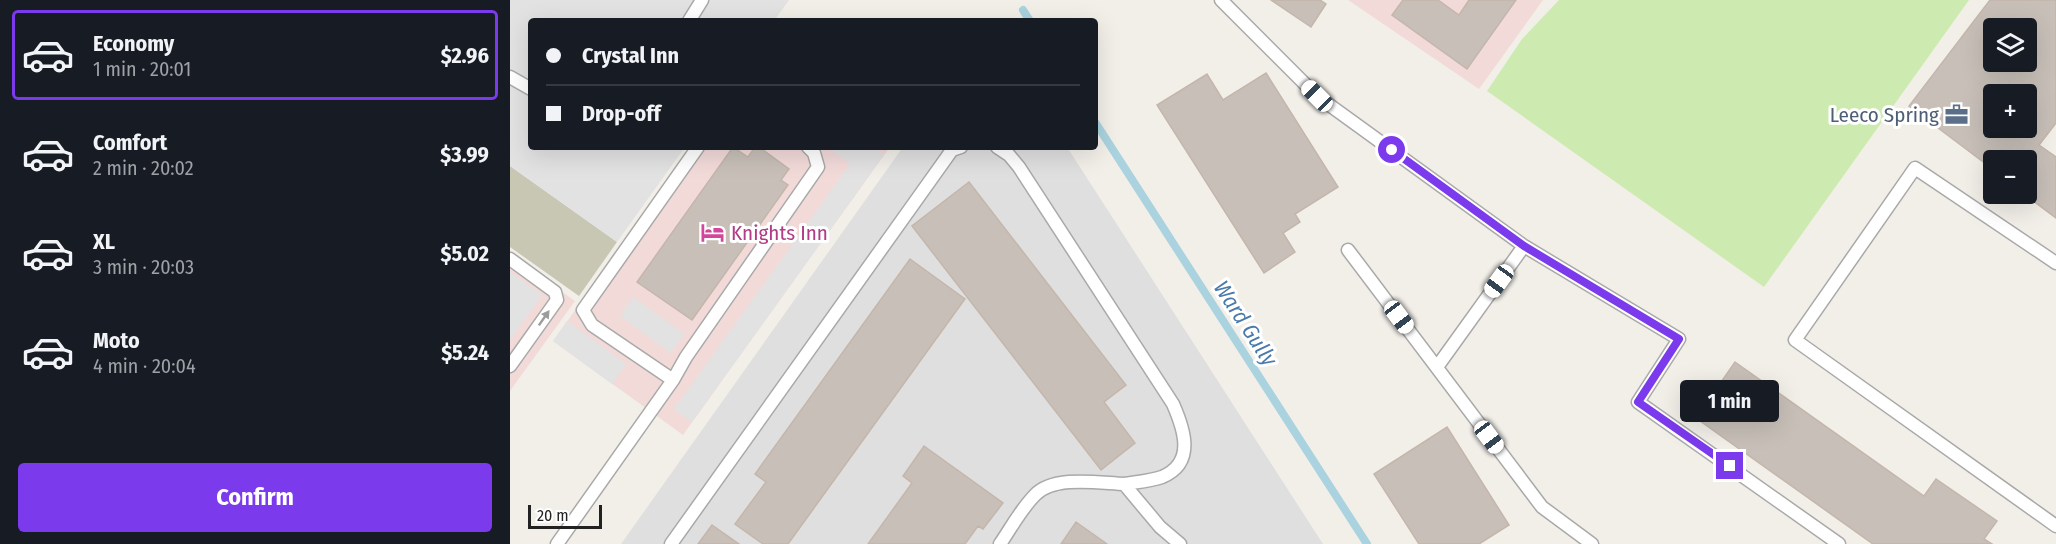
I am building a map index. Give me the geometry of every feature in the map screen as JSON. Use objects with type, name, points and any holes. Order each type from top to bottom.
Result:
[{"type":"lane","points":[[691,18],[702,0]]},
{"type":"lane","points":[[1221,0],[1317,96],[1524,246],[1679,339],[1638,402],[1839,544]]},
{"type":"lane","points":[[510,77],[528,87]]},
{"type":"lane","points":[[673,380],[592,325],[583,310],[696,150]]},
{"type":"lane","points":[[557,544],[673,380],[686,357],[818,166],[814,153],[810,150]]},
{"type":"lane","points":[[671,544],[952,150]]},
{"type":"lane","points":[[999,544],[1036,493],[1054,484],[1077,482],[1124,484],[1162,477],[1176,467],[1183,452],[1185,436],[1173,404],[1019,167],[1002,150]]},
{"type":"lane","points":[[2056,263],[1915,168],[1795,340],[2056,526]]},
{"type":"lane","points":[[1437,367],[1524,246]]},
{"type":"lane","points":[[1348,250],[1542,507],[1592,544]]},
{"type":"lane","points":[[510,259],[555,292],[557,300],[512,359]]},
{"type":"lane","points":[[1124,484],[1160,527],[1180,544]]},
{"type":"shaded area","points":[[510,0],[789,0],[776,18],[528,18],[528,150],[683,150],[617,242],[510,166]]},
{"type":"shaded area","points":[[1348,0],[1543,0],[1479,89]]},
{"type":"shaded area","points":[[690,150],[888,150],[683,435],[553,341]]},
{"type":"shaded area","points":[[831,150],[877,150],[884,155],[692,422],[674,409],[850,164]]},
{"type":"shaded area","points":[[901,150],[1069,150],[1323,544],[621,544]]},
{"type":"shaded area","points":[[510,166],[617,242],[579,296],[510,247]]},
{"type":"shaded area","points":[[510,255],[575,301],[510,391]]},
{"type":"shaded area","points":[[510,272],[542,295],[510,340]]},
{"type":"shaded area","points":[[633,297],[684,334],[671,353],[620,316]]},
{"type":"shaded area","points":[[567,321],[626,364],[612,384],[553,341]]},
{"type":"green space","points":[[1559,0],[1969,0],[1764,287],[1487,91],[1522,39]]},
{"type":"building","points":[[1271,0],[1320,0],[1326,4],[1311,27]]},
{"type":"building","points":[[1403,0],[1438,0],[1459,15],[1469,0],[1516,0],[1467,69],[1392,15]]},
{"type":"building","name":"Leeco Spring","points":[[1990,0],[2056,0],[2056,123],[2039,145],[2056,157],[2056,218],[2037,204],[2037,150],[1983,150],[1983,162],[1909,106]]},
{"type":"building","points":[[1266,73],[1338,187],[1295,214],[1300,222],[1283,233],[1295,252],[1264,273],[1157,105],[1207,74],[1223,100]]},
{"type":"building","name":"Knights Inn","points":[[731,150],[738,150],[748,157],[753,150],[763,150],[789,169],[781,180],[788,185],[692,320],[637,282]]},
{"type":"building","points":[[969,182],[1126,385],[1104,402],[1135,443],[1101,470],[912,226]]},
{"type":"building","points":[[910,259],[965,299],[788,544],[763,544],[735,524],[766,482],[755,474]]},
{"type":"building","points":[[1735,362],[1924,496],[1936,479],[1997,521],[1984,539],[1992,544],[1873,544],[1696,418]]},
{"type":"building","points":[[1447,427],[1509,525],[1479,544],[1419,544],[1374,474]]},
{"type":"building","points":[[924,446],[1003,503],[983,529],[978,526],[965,544],[868,544],[912,483],[903,476]]},
{"type":"building","points":[[1076,522],[1107,544],[1061,544]]},
{"type":"building","points":[[712,525],[739,544],[698,544]]},
{"type":"waterway","name":"Ward Gully","points":[[1023,10],[1028,18]]},
{"type":"waterway","name":"Ward Gully","points":[[1098,127],[1367,544]]},
{"type":"place","name":"Leeco Spring","points":[[1957,115]]},
{"type":"place","name":"Knights Inn","points":[[713,233]]},
{"type":"route","points":[[1392,150],[1524,246],[1679,339],[1638,402],[1730,466]]}]
